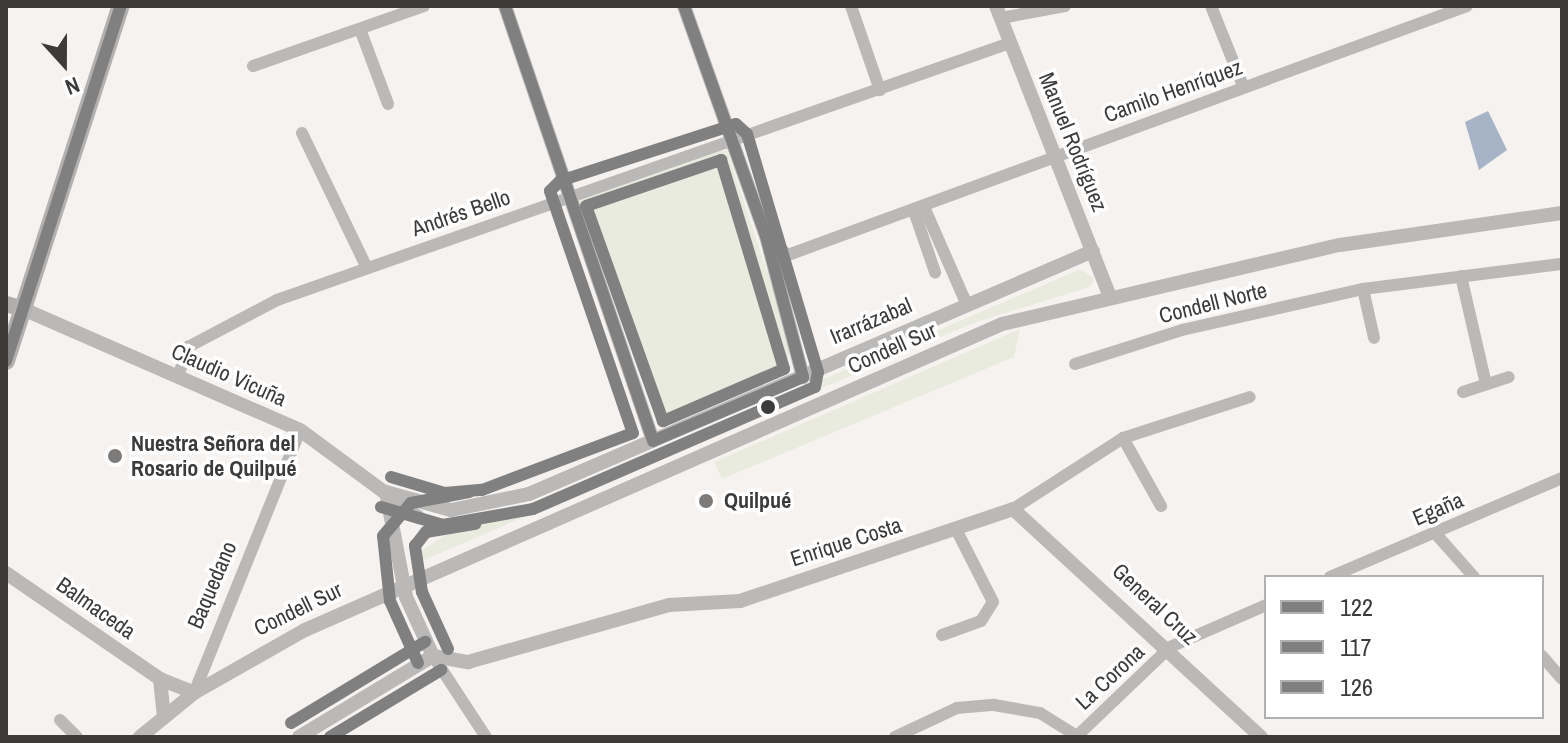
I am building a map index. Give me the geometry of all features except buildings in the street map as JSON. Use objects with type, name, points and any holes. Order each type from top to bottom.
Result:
[{"type":"main road","points":[[6,361],[14,306],[121,6]]},
{"type":"street","points":[[253,66],[424,6]]},
{"type":"street","points":[[505,6],[565,196],[653,441]]},
{"type":"street","points":[[684,6],[766,236],[803,377]]},
{"type":"street","points":[[851,6],[880,90]]},
{"type":"street","points":[[999,12],[1065,6]]},
{"type":"street","points":[[1211,6],[1243,86]]},
{"type":"street","name":"Camilo Henríquez","points":[[766,236],[788,255],[1467,6]]},
{"type":"street","name":"Manuel Rodríguez","points":[[999,12],[1109,295]]},
{"type":"street","points":[[360,29],[388,104]]},
{"type":"street","name":"Andrés Bello","points":[[178,377],[188,347],[203,338],[366,266],[1010,43]]},
{"type":"street","points":[[302,133],[366,266]]},
{"type":"street","points":[[919,209],[935,272]]},
{"type":"street","points":[[919,209],[967,305]]},
{"type":"street","name":"Condell Sur","points":[[194,693],[384,593],[1002,324],[1109,295],[1340,245],[1562,213]]},
{"type":"street","name":"Irarrázabal","points":[[418,517],[443,509],[529,494],[1093,251]]},
{"type":"street","name":"Condell Norte","points":[[1075,364],[1182,330],[1363,289],[1562,264]]},
{"type":"street","points":[[1461,276],[1486,384]]},
{"type":"street","points":[[1363,289],[1374,338]]},
{"type":"street","name":"Claudio Vicuña","points":[[14,306],[300,430],[418,517]]},
{"type":"street","points":[[1463,392],[1509,377]]},
{"type":"street","name":"Enrique Costa","points":[[433,656],[468,662],[669,605],[740,601],[1013,509],[1123,438],[1250,397]]},
{"type":"street","name":"Baquedano","points":[[194,693],[300,430]]},
{"type":"street","points":[[1123,438],[1161,506]]},
{"type":"street","name":"Egaña","points":[[1335,575],[1562,478]]},
{"type":"street","points":[[386,492],[398,541],[406,597],[433,656],[486,737]]},
{"type":"street","name":"Irarrázabal","points":[[386,492],[443,509]]},
{"type":"street","name":"General Cruz","points":[[1013,509],[1170,647],[1261,737]]},
{"type":"street","points":[[398,541],[418,517]]},
{"type":"street","points":[[942,635],[981,621],[993,602],[956,529]]},
{"type":"street","points":[[1435,533],[1472,575]]},
{"type":"street","name":"Balmaceda","points":[[6,573],[160,679],[194,693]]},
{"type":"street","points":[[1170,647],[1264,606]]},
{"type":"street","name":"La Corona","points":[[1077,736],[1170,647]]},
{"type":"street","points":[[299,737],[433,656]]},
{"type":"street","points":[[1544,658],[1562,679]]},
{"type":"street","points":[[160,679],[164,716]]},
{"type":"street","points":[[140,737],[194,693]]},
{"type":"street","points":[[895,737],[957,708],[994,705],[1040,713],[1077,736]]},
{"type":"street","points":[[60,720],[77,737]]},
{"type":"shaded area","points":[[714,151],[727,151],[792,347],[782,376],[660,423],[577,198]]},
{"type":"shaded area","points":[[1081,269],[1094,279],[1090,287],[976,322],[783,405],[807,386]]},
{"type":"shaded area","points":[[1020,329],[1014,357],[722,479],[714,462]]},
{"type":"shaded area","points":[[572,487],[579,493],[422,561],[421,551],[444,536]]},
{"type":"water","points":[[1488,111],[1507,150],[1479,170],[1465,122]]},
{"type":"transit line","name":"122","points":[[6,361],[121,6]]},
{"type":"transit line","name":"122","points":[[505,6],[653,441]]},
{"type":"transit line","name":"122","points":[[684,6],[766,236],[803,377]]},
{"type":"transit line","name":"117","points":[[381,507],[443,525],[533,509],[815,387],[818,372],[747,134],[736,124],[560,181],[550,191],[633,433]]},
{"type":"transit line","name":"126","points":[[721,160],[784,369],[663,421],[586,206],[721,160]]},
{"type":"transit line","name":"122","points":[[653,441],[803,377]]},
{"type":"transit line","name":"126","points":[[391,477],[445,493],[482,490],[633,433]]},
{"type":"transit line","name":"126","points":[[418,663],[390,601],[383,536],[411,503],[469,492]]},
{"type":"transit line","name":"117","points":[[448,649],[422,592],[415,546],[426,532],[475,524]]},
{"type":"transit line","name":"126","points":[[291,723],[425,642]]},
{"type":"transit line","name":"117","points":[[330,737],[441,670]]},
{"type":"place","name":"Nuestra Señora del Rosario de Quilpué","points":[[115,456]]},
{"type":"place","name":"Quilpué","points":[[706,501]]}]
